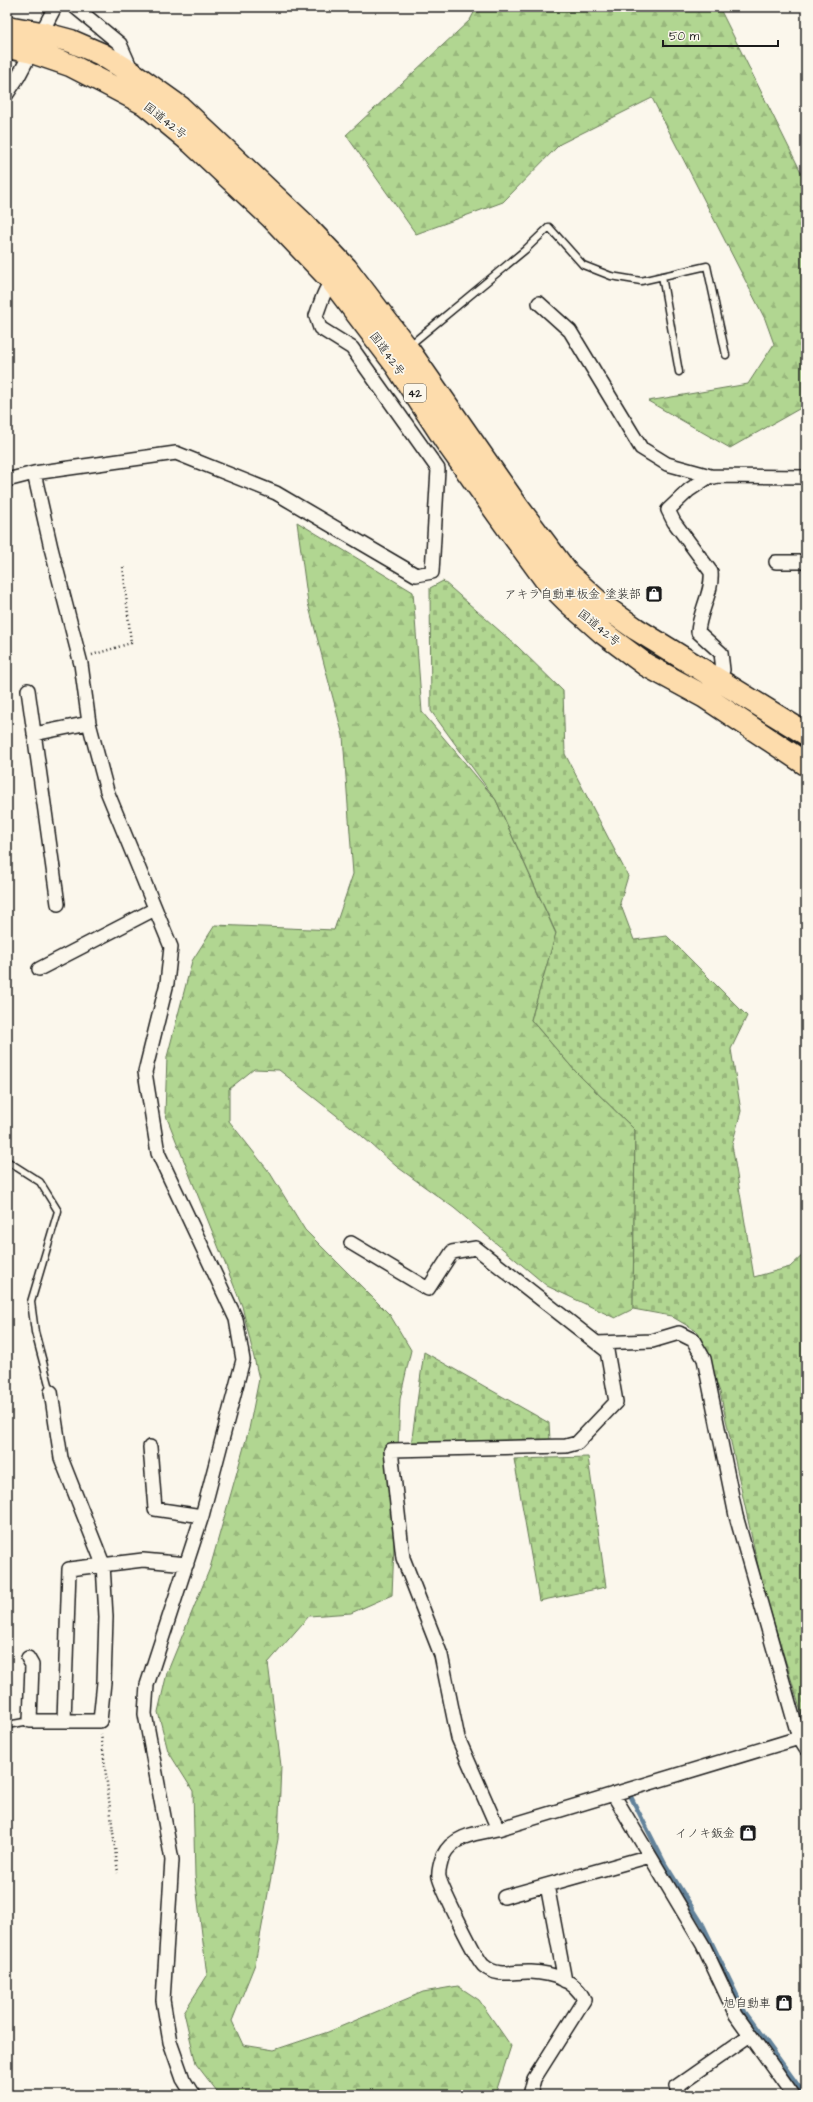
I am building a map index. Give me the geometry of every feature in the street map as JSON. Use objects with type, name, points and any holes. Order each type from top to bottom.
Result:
[{"type":"highway","name":"国道42号","points":[[7,27],[41,32],[71,41],[101,54],[132,73],[180,108],[226,148],[303,223],[339,274],[445,440],[545,579],[566,601],[603,633],[646,666],[711,689],[806,734]]},
{"type":"highway","name":"国道42号","points":[[7,47],[32,52],[70,65],[145,104],[191,142],[271,217],[339,274],[407,348],[516,506],[568,574],[602,605],[806,764]]},
{"type":"street","points":[[7,94],[32,52],[55,7]]},
{"type":"street","points":[[75,7],[120,44],[132,73]]},
{"type":"street","points":[[7,480],[34,473],[176,453],[276,493],[416,575],[432,572],[438,469],[352,348],[320,328],[316,316],[339,274]]},
{"type":"street","points":[[539,303],[570,331],[641,448],[667,464],[714,476]]},
{"type":"street","points":[[34,473],[51,548],[80,659],[89,722],[107,791],[171,947],[167,983],[145,1072],[158,1152],[236,1319],[243,1360],[202,1516],[147,1685],[145,1714],[172,1860],[163,2000],[170,2042],[182,2078],[193,2095]]},
{"type":"street","points":[[711,689],[723,670],[721,653],[698,632],[699,619],[712,581],[711,572],[674,522],[668,510],[689,490],[710,476],[806,477]]},
{"type":"street","points":[[776,562],[806,562]]},
{"type":"street","points":[[28,690],[58,904]]},
{"type":"street","points":[[34,734],[89,722]]},
{"type":"street","points":[[39,969],[155,909]]},
{"type":"street","points":[[351,1243],[428,1290],[452,1252],[476,1248],[607,1351],[616,1402],[577,1443],[566,1446],[391,1450],[403,1558],[441,1655],[458,1738],[498,1829]]},
{"type":"street","points":[[597,1343],[652,1341],[678,1333],[693,1340],[704,1359],[736,1516],[799,1738],[806,1749]]},
{"type":"street","points":[[28,1658],[32,1665],[30,1721],[100,1721],[104,1682],[106,1616],[103,1564],[61,1458],[51,1392]]},
{"type":"street","points":[[150,1447],[154,1509],[202,1516]]},
{"type":"street","points":[[64,1721],[69,1569],[143,1560],[187,1564]]},
{"type":"street","points":[[530,2095],[534,2080],[584,2000],[580,1991],[557,1976],[530,1972],[503,1975],[483,1966],[467,1940],[438,1876],[444,1855],[461,1837],[498,1829],[799,1738]]},
{"type":"street","points":[[613,1794],[703,1944],[736,2015],[793,2095]]},
{"type":"street","points":[[504,1898],[650,1856]]},
{"type":"street","points":[[547,1885],[565,1981]]},
{"type":"street","points":[[680,2095],[677,2086],[750,2035]]},
{"type":"lane","points":[[407,348],[525,250],[550,227],[583,264],[611,276],[641,281],[707,266],[726,354]]},
{"type":"lane","points":[[662,276],[679,372]]},
{"type":"lane","points":[[7,1162],[40,1182],[58,1211],[31,1302],[35,1332],[51,1392]]},
{"type":"lane","points":[[7,1725],[30,1721]]},
{"type":"path","points":[[80,659],[131,643],[123,566]]},
{"type":"path","points":[[100,1721],[118,1873]]},
{"type":"green space","points":[[477,7],[719,7],[804,178],[806,209],[806,405],[730,448],[648,401],[748,384],[774,344],[765,319],[652,98],[560,144],[503,202],[416,234],[346,135],[470,20]]},
{"type":"green space","points":[[297,522],[413,592],[422,712],[496,800],[556,934],[531,1020],[576,1072],[635,1130],[633,1309],[615,1318],[547,1286],[454,1208],[396,1166],[355,1130],[279,1070],[254,1069],[229,1089],[229,1121],[270,1173],[305,1230],[390,1315],[411,1350],[400,1399],[392,1595],[351,1613],[309,1616],[268,1663],[281,1766],[278,1839],[255,1964],[232,2021],[243,2045],[274,2050],[328,2032],[423,1992],[458,1986],[479,2000],[511,2046],[495,2095],[220,2095],[196,2064],[184,2012],[207,1976],[195,1876],[193,1791],[168,1751],[158,1712],[167,1673],[210,1568],[249,1429],[259,1379],[242,1306],[165,1113],[167,1057],[192,961],[215,925],[334,930],[353,874],[343,736],[308,603]]},
{"type":"green space","points":[[443,581],[518,647],[563,691],[565,754],[628,876],[620,903],[634,940],[667,936],[747,1016],[731,1049],[741,1111],[732,1145],[754,1277],[790,1267],[806,1252],[802,1287],[806,1298],[806,1728],[762,1584],[720,1392],[698,1332],[671,1316],[633,1309],[635,1130],[576,1072],[531,1020],[556,933],[496,800],[431,711],[430,588]]},
{"type":"green space","points":[[424,1352],[549,1423],[550,1440],[411,1445]]},
{"type":"green space","points":[[588,1457],[606,1587],[539,1601],[514,1459]]},
{"type":"waterway","points":[[631,1797],[665,1864],[703,1925],[745,2012],[805,2095]]},
{"type":"place","name":"アキラ自動車板金 塗装部","points":[[654,594]]},
{"type":"place","name":"イノキ鈑金","points":[[748,1833]]},
{"type":"place","name":"旭自動車","points":[[784,2003]]}]
